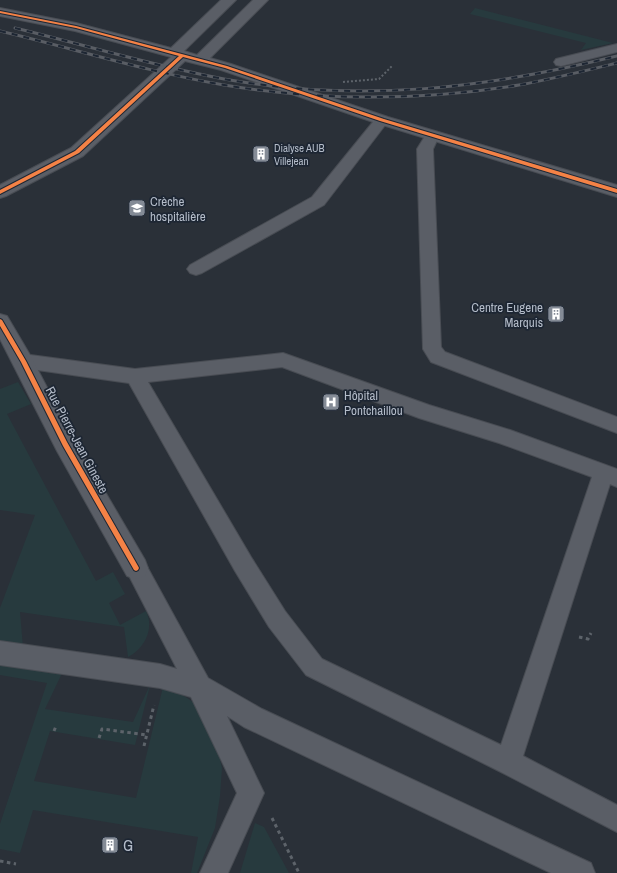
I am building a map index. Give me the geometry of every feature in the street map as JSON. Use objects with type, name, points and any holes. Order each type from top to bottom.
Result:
[{"type":"street","points":[[0,192],[77,152],[178,54],[228,0]]},
{"type":"street","points":[[200,60],[261,0]]},
{"type":"street","points":[[0,12],[76,27],[226,67],[432,136],[617,191]]},
{"type":"street","name":"Rue Pierre-Jean Gineste","points":[[0,321],[23,361],[65,444],[136,568]]},
{"type":"lane","points":[[561,62],[617,48]]},
{"type":"lane","points":[[196,268],[318,201],[382,120]]},
{"type":"lane","points":[[432,136],[426,149],[432,349],[438,357],[617,425]]},
{"type":"lane","points":[[23,361],[135,376],[283,360],[426,412],[503,436],[610,476],[508,762]]},
{"type":"lane","points":[[135,376],[189,472],[277,619],[314,667],[508,762],[617,819]]},
{"type":"lane","points":[[136,568],[199,687],[250,793],[214,873]]},
{"type":"lane","points":[[0,653],[160,676],[199,687],[253,718],[581,873]]},
{"type":"path","points":[[144,746],[160,676]]},
{"type":"path","points":[[54,731],[56,726]]},
{"type":"path","points":[[99,738],[102,729],[147,735]]},
{"type":"path","points":[[250,793],[270,815],[299,873]]},
{"type":"path","points":[[0,861],[16,864]]},
{"type":"green space","points":[[475,8],[613,43],[581,50],[586,43],[470,14]]},
{"type":"green space","points":[[18,382],[31,404],[7,414],[96,581],[113,572],[125,594],[109,603],[120,625],[146,611],[149,625],[146,638],[139,649],[128,657],[124,627],[20,612],[23,647],[0,644],[0,608],[35,515],[0,510],[0,389]]},
{"type":"green space","points":[[0,663],[63,671],[45,709],[133,722],[150,685],[135,745],[50,731],[34,781],[136,798],[163,687],[178,692],[193,702],[215,738],[222,768],[220,796],[215,828],[197,873],[191,873],[198,837],[33,810],[20,853],[0,849],[0,824],[47,683],[0,675]]},
{"type":"green space","points":[[255,823],[264,827],[289,873],[240,873]]},
{"type":"railway","points":[[15,28],[198,74],[274,86],[324,90],[373,91],[422,89],[470,84],[519,77],[617,56]]},
{"type":"railway","points":[[0,31],[167,74],[196,80],[261,90],[334,96],[408,96],[482,90],[531,83],[617,63]]},
{"type":"cycle path","points":[[0,12],[76,27],[226,67],[382,120],[617,191]]},
{"type":"cycle path","points":[[0,192],[77,152],[182,55]]},
{"type":"cycle path","points":[[0,321],[23,361],[65,444],[136,568]]},
{"type":"place","name":"Dialyse AUB Villejean","points":[[261,154]]},
{"type":"place","name":"Crèche hospitalière","points":[[137,208]]},
{"type":"place","name":"Centre Eugene Marquis","points":[[556,314]]},
{"type":"place","name":"Hôpital Pontchaillou","points":[[331,402]]},
{"type":"place","name":"G","points":[[110,845]]}]
